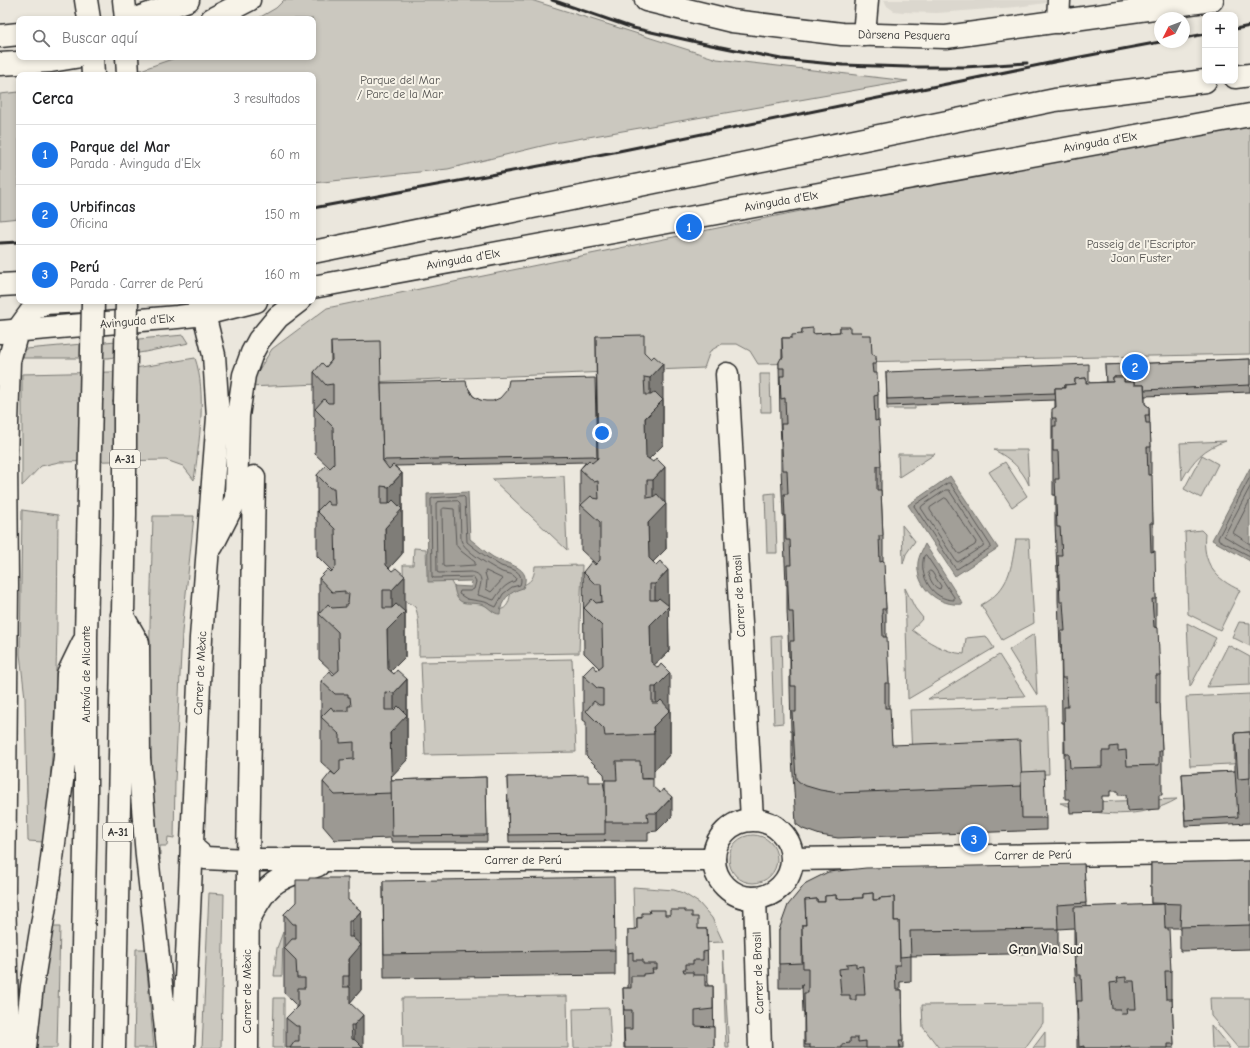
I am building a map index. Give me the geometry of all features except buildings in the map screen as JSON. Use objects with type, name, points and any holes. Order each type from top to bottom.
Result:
[{"type":"main road","points":[[86,0],[89,16]]},
{"type":"main road","points":[[124,0],[126,16]]},
{"type":"main road","points":[[143,16],[188,0]]},
{"type":"main road","points":[[218,16],[249,0]]},
{"type":"main road","name":"Dàrsena Pesquera","points":[[646,0],[732,20],[842,34],[946,37],[1212,0]]},
{"type":"main road","points":[[864,35],[866,0]]},
{"type":"main road","points":[[1058,22],[1060,0]]},
{"type":"main road","points":[[0,36],[16,34]]},
{"type":"main road","points":[[0,64],[57,60]]},
{"type":"main road","points":[[92,60],[93,72]]},
{"type":"main road","points":[[127,60],[128,72]]},
{"type":"main road","points":[[1238,76],[1250,74]]},
{"type":"main road","points":[[316,251],[1054,100],[1202,80]]},
{"type":"main road","name":"Avinguda d'Elx","points":[[316,287],[1250,115]]},
{"type":"main road","points":[[0,285],[16,284]]},
{"type":"main road","points":[[7,1048],[7,1008],[2,894],[7,593],[3,449],[9,361],[8,331],[33,309],[44,304]]},
{"type":"main road","name":"Autovía de Alicante","points":[[80,1048],[86,789],[86,636],[93,304]]},
{"type":"main road","name":"A-31","points":[[114,1048],[125,514],[126,304]]},
{"type":"main road","name":"Avinguda d'Elx","points":[[8,331],[233,304]]},
{"type":"main road","points":[[208,554],[236,499],[238,416],[244,375],[252,352],[259,340],[278,317],[295,304]]},
{"type":"main road","name":"Carrer de Mèxic","points":[[184,1048],[201,638],[218,417],[214,355],[202,308]]},
{"type":"main road","name":"Carrer de Brasil","points":[[727,374],[752,819]]},
{"type":"main road","name":"Carrer de Mèxic","points":[[247,1048],[248,860],[254,477]]},
{"type":"main road","points":[[122,615],[138,643],[139,758],[149,872],[168,1048]]},
{"type":"main road","points":[[25,1048],[32,986],[49,882],[66,757],[68,674],[86,636]]},
{"type":"main road","points":[[752,819],[761,820],[778,828],[790,845],[793,859],[790,874],[784,884],[768,896],[755,898],[745,897],[730,891],[718,876],[714,860],[715,849],[721,835],[734,824],[752,819]]},
{"type":"main road","name":"Carrer de Perú","points":[[192,846],[205,858],[248,860],[714,860]]},
{"type":"main road","name":"Carrer de Perú","points":[[793,859],[1250,852]]},
{"type":"main road","name":"Carrer de Perú","points":[[248,921],[258,901],[272,885],[283,878],[332,860]]},
{"type":"main road","name":"Carrer de Brasil","points":[[755,898],[760,1048]]},
{"type":"shaded area","points":[[884,0],[1068,0],[1016,7],[937,13],[894,11],[887,6]]},
{"type":"green space","name":"Parque del Mar / Parc de la Mar","points":[[284,0],[531,0],[717,59],[908,81],[554,143],[448,169],[316,183],[316,72],[135,72],[169,60],[316,60],[316,16],[262,16],[276,8]]},
{"type":"green space","points":[[16,92],[16,218],[0,220],[0,94]]},
{"type":"green space","name":"Passeig de l'Escriptor Joan Fuster","points":[[1250,123],[1250,354],[758,364],[750,351],[737,344],[722,344],[710,351],[704,368],[248,387],[272,349],[327,308],[1040,162]]},
{"type":"green space","points":[[184,335],[189,343],[108,358],[23,358],[26,349]]},
{"type":"green space","points":[[195,358],[201,387],[201,419],[194,480],[183,466],[166,460],[59,462],[41,466],[22,486],[22,374],[111,372]]},
{"type":"green space","points":[[760,374],[770,374],[771,412],[761,412]]},
{"type":"green space","points":[[915,394],[915,409],[887,409],[887,395]]},
{"type":"green space","points":[[1226,441],[1205,451],[1190,466],[1182,480],[1180,443]]},
{"type":"green space","points":[[994,450],[1027,450],[1029,485],[1015,464]]},
{"type":"green space","points":[[898,454],[935,454],[899,477]]},
{"type":"green space","points":[[1202,455],[1218,464],[1201,498],[1184,489]]},
{"type":"green space","points":[[1005,462],[1027,496],[1012,507],[989,472]]},
{"type":"green space","points":[[564,476],[567,550],[492,479]]},
{"type":"green space","points":[[775,493],[777,553],[767,553],[765,494]]},
{"type":"green space","points":[[22,510],[58,515],[56,679],[52,761],[43,842],[28,841],[25,698],[20,654]]},
{"type":"green space","points":[[153,516],[194,516],[182,632],[175,781],[174,838],[168,837],[167,846],[160,846],[160,860],[152,774],[149,688]]},
{"type":"green space","points":[[902,525],[915,541],[906,554],[903,564]]},
{"type":"green space","points":[[1201,530],[1205,534],[1206,553],[1208,562],[1212,569],[1224,581],[1240,590],[1220,630],[1188,614],[1185,532]]},
{"type":"green space","points":[[1016,539],[1029,539],[1034,623],[1002,640],[981,605],[991,599],[1004,585],[1008,577]]},
{"type":"green space","points":[[414,548],[426,549],[427,576],[451,577],[451,582],[455,589],[498,610],[506,606],[509,601],[511,591],[531,580],[535,566],[582,565],[579,653],[419,656],[417,611],[414,606],[404,601],[403,565],[413,565]]},
{"type":"green space","points":[[905,588],[915,608],[923,618],[912,630],[924,639],[943,649],[964,654],[966,638],[986,636],[994,648],[908,699]]},
{"type":"green space","points":[[1239,622],[1250,623],[1250,646],[1232,637]]},
{"type":"green space","points":[[1187,623],[1216,638],[1190,687]]},
{"type":"green space","points":[[1034,634],[1037,695],[1009,650]]},
{"type":"green space","points":[[781,635],[783,723],[774,724],[771,636]]},
{"type":"green space","points":[[1228,645],[1250,657],[1250,685],[1207,687]]},
{"type":"green space","points":[[999,655],[1025,696],[928,699]]},
{"type":"green space","points":[[572,659],[576,752],[425,755],[421,662]]},
{"type":"green space","points":[[1250,694],[1250,763],[1190,766],[1186,697]]},
{"type":"green space","points":[[1047,706],[1049,774],[913,778],[910,710]]},
{"type":"green space","points":[[1177,799],[1150,810],[1119,814],[1088,811],[1060,803]]},
{"type":"green space","points":[[748,835],[758,835],[770,842],[777,854],[777,864],[770,876],[758,883],[748,883],[740,879],[733,872],[729,864],[729,854],[733,846],[740,839]]},
{"type":"green space","points":[[633,887],[674,890],[683,893],[699,903],[712,918],[723,942],[698,943],[635,950]]},
{"type":"green space","points":[[209,893],[224,894],[221,1048],[202,1048]]},
{"type":"green space","points":[[51,927],[60,927],[57,1048],[36,1048],[41,1000]]},
{"type":"green space","points":[[283,932],[282,976],[274,976],[277,948]]},
{"type":"green space","points":[[136,949],[145,949],[154,1048],[134,1048]]},
{"type":"green space","points":[[723,950],[729,1048],[726,1048]]},
{"type":"green space","points":[[567,996],[568,1048],[403,1048],[402,998]]},
{"type":"green space","points":[[274,998],[284,998],[284,1048],[273,1048]]},
{"type":"green space","points":[[1210,998],[1250,998],[1250,1048],[1238,1048],[1211,1016]]},
{"type":"green space","points":[[1043,1004],[1043,1023],[1025,1048],[939,1048],[923,1027],[922,1005]]},
{"type":"green space","points":[[609,1008],[611,1048],[574,1048],[573,1009]]},
{"type":"green space","points":[[1211,1025],[1230,1048],[1212,1048]]},
{"type":"green space","points":[[1045,1032],[1045,1048],[1033,1048]]},
{"type":"water","points":[[1250,468],[1250,561],[1212,540]]},
{"type":"water","points":[[950,476],[998,548],[955,576],[908,505]]},
{"type":"water","points":[[468,492],[470,539],[493,557],[517,567],[524,575],[525,581],[523,588],[507,597],[502,605],[500,614],[493,612],[484,605],[464,603],[458,598],[455,594],[454,586],[471,587],[472,581],[428,582],[427,494]]},
{"type":"water","points":[[925,544],[963,604],[954,604],[937,599],[925,588],[920,580],[918,562]]},
{"type":"railway","points":[[552,0],[633,28],[781,59],[843,65],[908,67],[965,67],[1027,63]]},
{"type":"railway","points":[[1238,28],[1250,26]]},
{"type":"railway","points":[[1190,37],[1202,35]]},
{"type":"railway","points":[[316,207],[614,152],[1059,61],[1154,43]]},
{"type":"railway","points":[[0,243],[16,242]]},
{"type":"place","name":"Parque del Mar","points":[[689,227]]},
{"type":"place","name":"Urbifincas","points":[[1135,367]]},
{"type":"place","name":"Perú","points":[[974,839]]},
{"type":"district","name":"Gran Via Sud","points":[[1046,949]]}]
